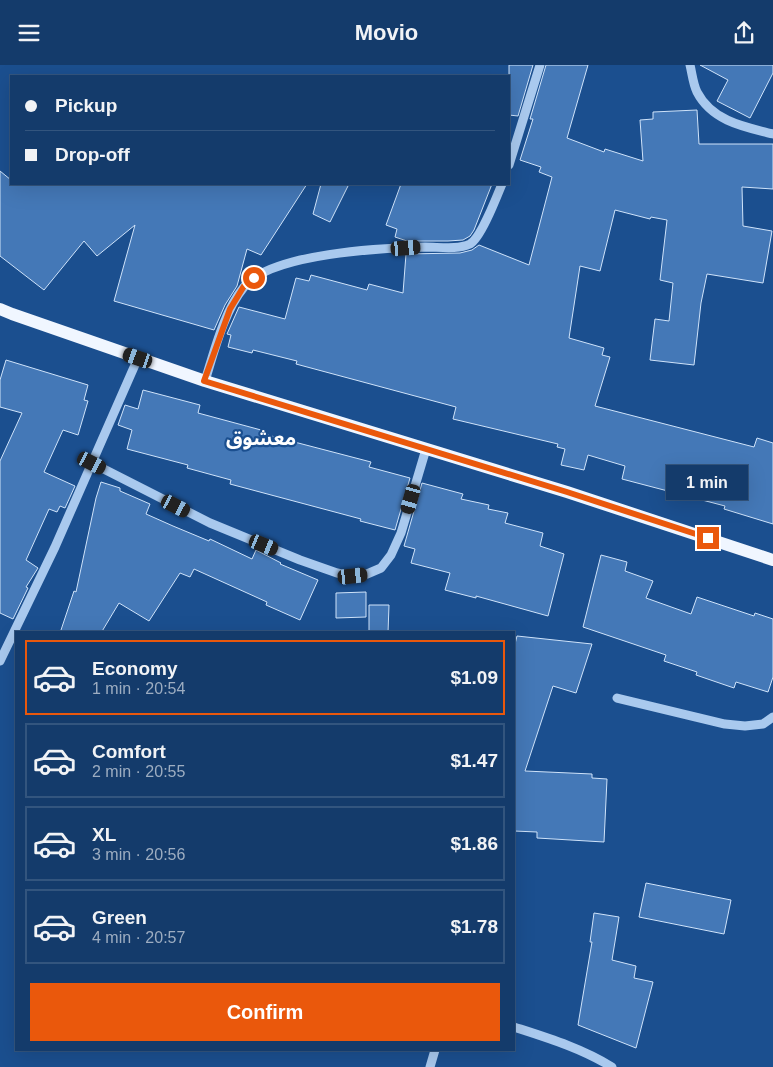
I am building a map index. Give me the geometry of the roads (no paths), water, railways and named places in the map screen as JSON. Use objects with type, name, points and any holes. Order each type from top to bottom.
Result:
[{"type":"main road","points":[[0,309],[204,381],[567,492],[773,560]]},
{"type":"street","points":[[510,162],[540,65]]},
{"type":"street","points":[[690,65],[696,91],[706,105],[723,119],[744,127],[773,134]]},
{"type":"street","points":[[204,381],[230,309],[244,286],[264,271],[286,263],[347,253],[426,247],[459,247],[472,243],[478,236],[492,210],[502,185]]},
{"type":"street","points":[[0,661],[55,547],[138,358]]},
{"type":"street","points":[[92,463],[210,523],[300,560],[337,573],[353,576],[368,574],[381,568],[391,555],[401,533],[426,449]]},
{"type":"street","points":[[617,699],[726,724],[745,726],[763,724],[773,717]]},
{"type":"street","points":[[515,1027],[568,1044],[612,1067]]},
{"type":"street","points":[[430,1067],[435,1051]]},
{"type":"district","name":"معشوق","points":[[261,438]]}]
